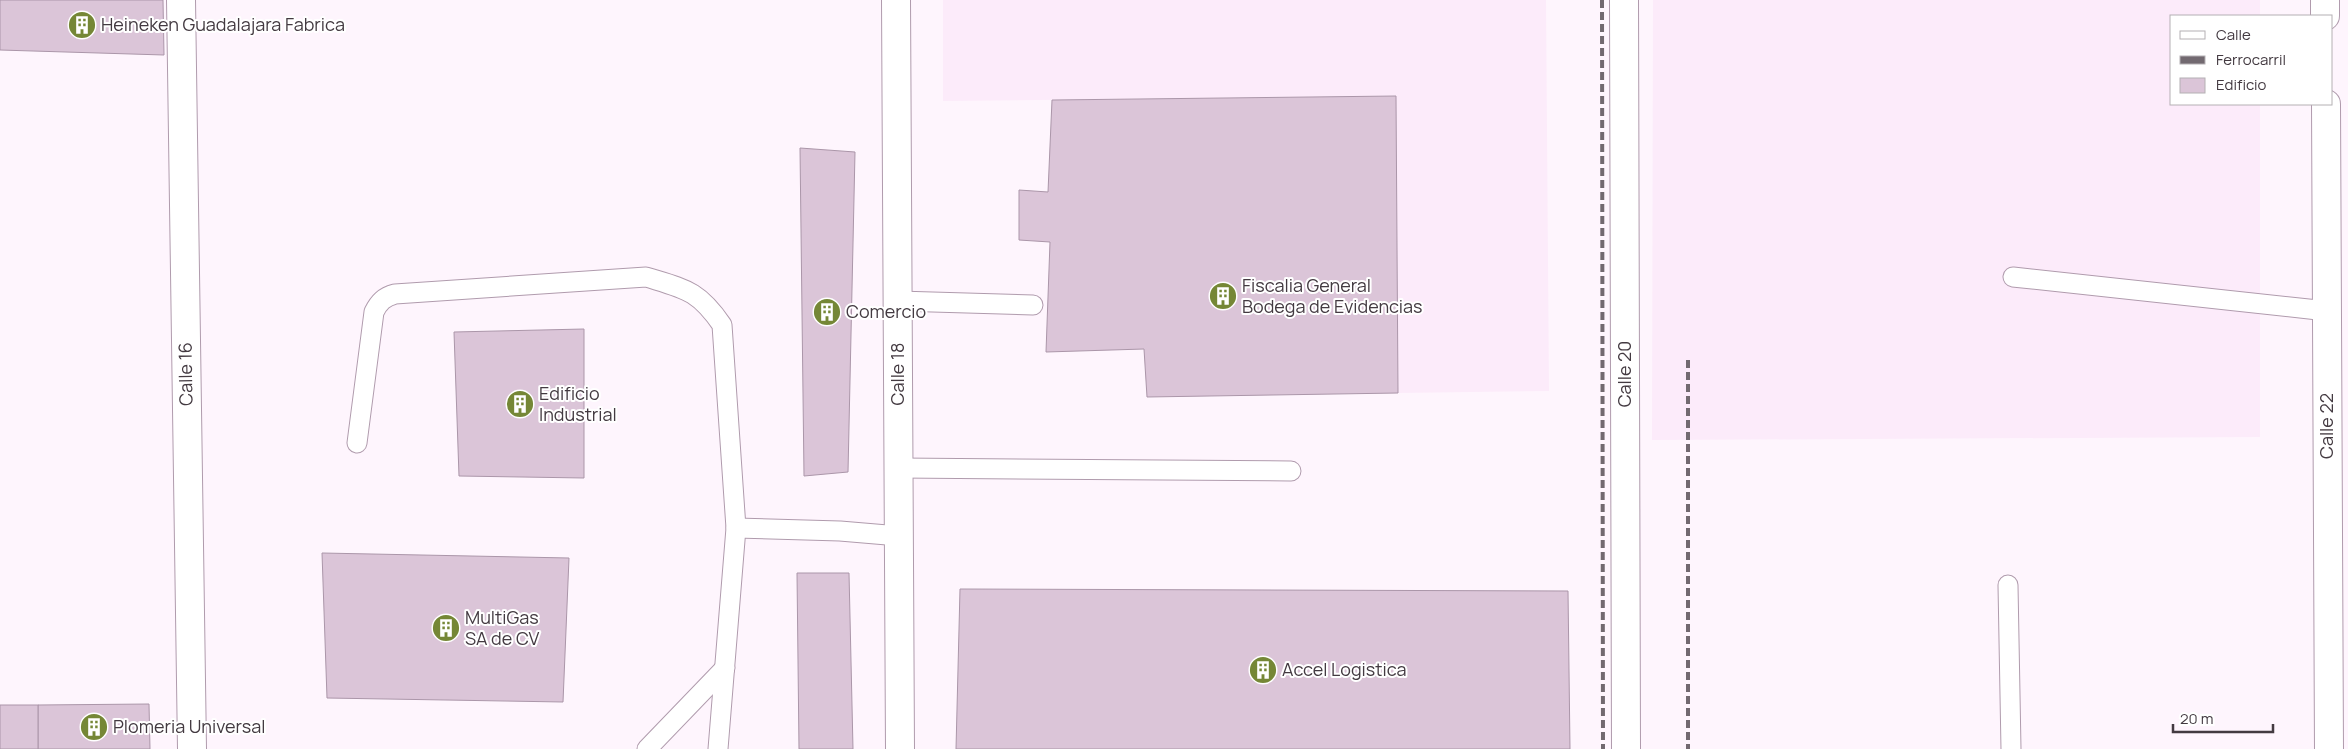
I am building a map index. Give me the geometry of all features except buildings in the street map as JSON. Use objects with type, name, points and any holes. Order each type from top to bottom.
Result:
[{"type":"street","name":"Calle 16","points":[[181,0],[192,749]]},
{"type":"street","name":"Calle 18","points":[[896,0],[900,749]]},
{"type":"street","name":"Calle 20","points":[[1624,0],[1626,749]]},
{"type":"street","points":[[2325,0],[2325,15]]},
{"type":"street","name":"Calle 22","points":[[2326,105],[2329,749]]},
{"type":"lane","points":[[357,443],[373,320],[378,303],[387,296],[404,293],[646,277],[683,288],[708,304],[722,325],[736,528],[718,749]]},
{"type":"lane","points":[[2013,277],[2327,311]]},
{"type":"lane","points":[[898,301],[1033,305]]},
{"type":"lane","points":[[899,468],[1291,471]]},
{"type":"lane","points":[[736,528],[840,531],[899,536]]},
{"type":"lane","points":[[2008,585],[2011,749]]},
{"type":"lane","points":[[647,749],[725,668]]},
{"type":"shaded area","points":[[943,0],[1546,0],[1549,391],[1398,393],[1396,96],[943,101]]},
{"type":"shaded area","points":[[1653,0],[2260,0],[2260,15],[2170,15],[2170,105],[2260,105],[2260,437],[1652,440]]},
{"type":"railway","points":[[1602,0],[1603,749]]},
{"type":"railway","points":[[1688,360],[1688,749]]},
{"type":"place","name":"Heineken Guadalajara Fabrica","points":[[82,25]]},
{"type":"place","name":"Fiscalia General Bodega de Evidencias","points":[[1223,296]]},
{"type":"place","name":"Comercio","points":[[827,312]]},
{"type":"place","name":"Edificio Industrial","points":[[520,404]]},
{"type":"place","name":"MultiGas SA de CV","points":[[446,628]]},
{"type":"place","name":"Accel Logistica","points":[[1263,670]]},
{"type":"place","name":"Plomeria Universal","points":[[94,727]]}]
